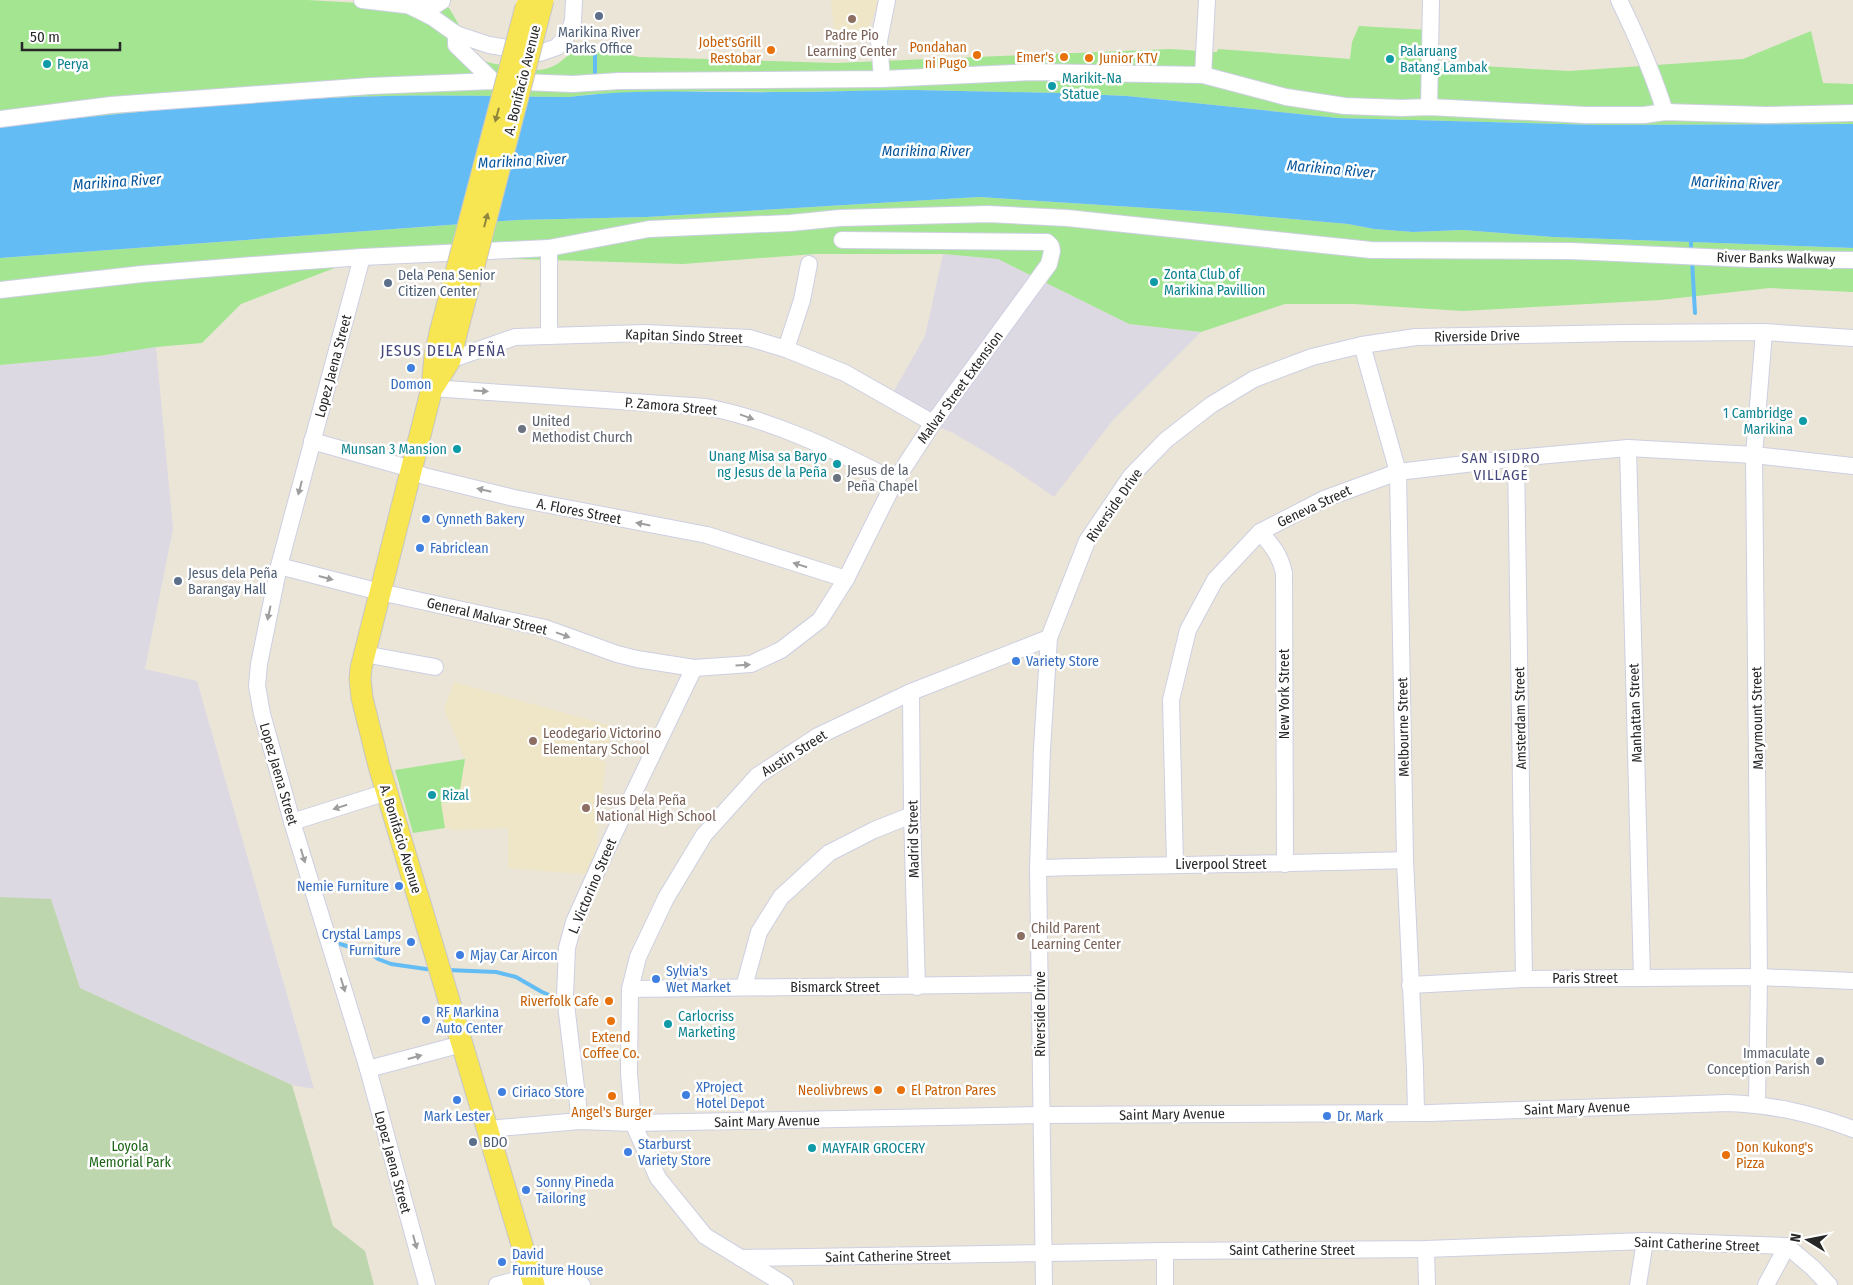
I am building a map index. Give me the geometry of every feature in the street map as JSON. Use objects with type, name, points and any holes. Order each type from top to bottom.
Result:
[{"type":"main road","name":"A. Bonifacio Avenue","points":[[432,388],[450,360],[448,334],[528,0]]},
{"type":"main road","name":"A. Bonifacio Avenue","points":[[533,1280],[387,792],[361,692],[361,668],[432,388],[435,355],[448,334],[543,0]]},
{"type":"street","points":[[362,0],[431,8],[442,1],[446,18],[456,34],[456,45],[493,81]]},
{"type":"street","points":[[408,5],[432,17],[456,34],[489,45],[540,53],[557,47],[564,40],[573,21],[574,0]]},
{"type":"street","points":[[882,79],[879,42],[887,0]]},
{"type":"street","points":[[1203,75],[1207,0]]},
{"type":"street","points":[[1429,107],[1431,0]]},
{"type":"street","points":[[1619,0],[1640,43],[1665,112]]},
{"type":"street","points":[[513,82],[520,51]]},
{"type":"street","points":[[0,119],[149,102],[370,86],[493,81],[573,84],[882,79],[1032,72],[1203,75],[1286,97],[1335,105],[1402,108],[1429,107],[1586,115],[1644,115],[1665,112],[1766,115],[1848,113]]},
{"type":"street","name":"River Banks Walkway","points":[[0,290],[142,274],[362,257],[549,248],[649,229],[840,218],[988,214],[1068,218],[1371,250],[1571,251],[1678,256],[1853,260]]},
{"type":"street","name":"Malvar Street Extension","points":[[694,668],[751,664],[781,650],[820,620],[846,579],[895,481],[933,423],[1049,264],[1052,251],[1051,246],[1047,242],[842,240]]},
{"type":"street","points":[[549,248],[549,335]]},
{"type":"street","name":"Lopez Jaena Street","points":[[362,257],[279,566],[258,664],[257,686],[262,714],[292,822],[368,1070],[427,1285]]},
{"type":"street","points":[[786,349],[802,300],[809,264]]},
{"type":"street","name":"Riverside Drive","points":[[1044,1285],[1038,868],[1042,749],[1049,638],[1087,541],[1131,476],[1166,440],[1211,405],[1254,379],[1312,357],[1362,345],[1416,337],[1622,333],[1764,332],[1853,338]]},
{"type":"street","name":"Marymount Street","points":[[1757,1104],[1759,977],[1754,456],[1764,332]]},
{"type":"street","name":"Kapitan Sindo Street","points":[[450,360],[515,337],[645,333],[749,338],[786,349],[845,373],[933,423]]},
{"type":"street","name":"Melbourne Street","points":[[1362,345],[1398,472],[1405,860],[1410,985],[1416,1069],[1416,1113]]},
{"type":"street","name":"P. Zamora Street","points":[[432,388],[706,407],[740,414],[843,453],[895,481]]},
{"type":"street","name":"A. Flores Street","points":[[312,441],[401,466],[424,476],[514,498],[707,535],[846,579]]},
{"type":"street","name":"Geneva Street","points":[[1175,864],[1171,700],[1188,630],[1215,580],[1260,532],[1324,498],[1398,472],[1516,458],[1628,448],[1754,456],[1853,466]]},
{"type":"street","name":"Manhattan Street","points":[[1628,448],[1642,978]]},
{"type":"street","name":"Amsterdam Street","points":[[1516,458],[1524,979]]},
{"type":"street","name":"New York Street","points":[[1260,532],[1273,546],[1284,573],[1285,864]]},
{"type":"street","name":"General Malvar Street","points":[[279,566],[380,592],[545,628],[617,654],[694,668]]},
{"type":"street","name":"Austin Street","points":[[633,1124],[629,1073],[630,989],[638,957],[666,898],[704,835],[757,776],[818,736],[910,692],[1049,638]]},
{"type":"street","points":[[364,654],[435,667]]},
{"type":"street","name":"L. Victorino Street","points":[[580,1121],[565,996],[567,948],[574,922],[606,851],[694,668]]},
{"type":"street","name":"Madrid Street","points":[[910,692],[917,987]]},
{"type":"street","points":[[292,822],[387,792]]},
{"type":"street","points":[[744,987],[759,932],[781,897],[829,853],[874,830],[912,815]]},
{"type":"street","name":"Liverpool Street","points":[[1038,868],[1405,860]]},
{"type":"street","name":"Paris Street","points":[[1410,985],[1524,979],[1759,977],[1853,981]]},
{"type":"street","name":"Bismarck Street","points":[[630,989],[1040,984]]},
{"type":"street","points":[[368,1070],[462,1044]]},
{"type":"street","name":"Saint Mary Avenue","points":[[488,1130],[580,1121],[633,1124],[1041,1115],[1416,1113],[1728,1103],[1757,1104],[1803,1112],[1853,1129]]},
{"type":"street","points":[[633,1124],[658,1178],[705,1236],[785,1285]]},
{"type":"street","points":[[1638,1285],[1644,1241]]},
{"type":"street","name":"Saint Catherine Street","points":[[741,1258],[1426,1249],[1644,1241],[1787,1246]]},
{"type":"street","points":[[1766,1285],[1787,1246],[1813,1268],[1829,1285]]},
{"type":"street","points":[[1426,1249],[1427,1285]]},
{"type":"street","points":[[1164,1251],[1165,1285]]},
{"type":"street","points":[[498,1285],[533,1280],[582,1285]]},
{"type":"shaded area","name":"Padre Pio Learning Center","points":[[831,0],[880,0],[867,30],[834,30]]},
{"type":"shaded area","points":[[943,254],[998,259],[1129,324],[1201,332],[1113,420],[1054,497],[1009,466],[953,433],[886,405],[925,336]]},
{"type":"shaded area","points":[[156,347],[173,529],[145,669],[197,681],[314,1089],[292,1085],[80,988],[51,900],[0,897],[0,365],[99,356]]},
{"type":"shaded area","name":"Leodegario Victorino Elementary School","points":[[454,682],[611,726],[606,760],[590,758],[606,762],[593,875],[508,868],[508,828],[455,830],[445,828],[441,803],[458,802],[465,759],[444,709]]},
{"type":"green space","points":[[0,0],[307,0],[449,8],[479,58],[505,66],[537,70],[545,69],[560,62],[578,45],[640,57],[835,63],[1170,49],[1217,52],[1218,49],[1350,59],[1352,42],[1359,26],[1429,30],[1428,63],[1569,71],[1743,59],[1811,31],[1823,83],[1853,84],[1853,124],[1599,125],[1338,118],[1127,96],[915,90],[711,91],[593,94],[569,97],[361,97],[206,106],[0,126]]},
{"type":"green space","points":[[979,197],[1226,213],[1413,232],[1463,230],[1553,237],[1853,248],[1853,292],[1770,288],[1660,300],[1463,311],[1354,304],[1285,304],[1201,332],[1129,324],[998,259],[943,254],[815,254],[683,264],[486,258],[345,264],[241,304],[202,343],[156,347],[99,356],[0,365],[0,258],[518,220],[647,217]]},
{"type":"green space","points":[[465,759],[458,802],[441,803],[445,828],[413,833],[395,770]]},
{"type":"green space","name":"Loyola Memorial Park","points":[[0,897],[51,899],[80,988],[292,1085],[333,1226],[365,1251],[374,1285],[0,1285]]},
{"type":"water","name":"Marikina River","points":[[915,90],[1127,96],[1338,118],[1599,125],[1853,124],[1853,248],[1553,237],[1463,230],[1413,232],[1226,213],[979,197],[647,217],[518,220],[0,258],[0,126],[206,106],[361,97],[569,97],[648,92]]},
{"type":"waterway","points":[[595,46],[595,79]]},
{"type":"waterway","points":[[1691,238],[1691,253]]},
{"type":"waterway","points":[[1692,260],[1695,313]]},
{"type":"waterway","points":[[340,944],[370,953],[378,959],[391,964],[433,970]]},
{"type":"waterway","points":[[447,970],[496,972],[516,977],[542,992],[561,1000]]},
{"type":"place","name":"Marikina River Parks Office","points":[[599,16]]},
{"type":"place","name":"Padre Pio Learning Center","points":[[852,19]]},
{"type":"place","name":"Jobet'sGrill Restobar","points":[[771,50]]},
{"type":"place","name":"Pondahan ni Pugo","points":[[977,55]]},
{"type":"place","name":"Emer's","points":[[1064,57]]},
{"type":"place","name":"Junior KTV","points":[[1089,58]]},
{"type":"place","name":"Palaruang Batang Lambak","points":[[1390,59]]},
{"type":"place","name":"Perya","points":[[47,64]]},
{"type":"place","name":"Marikit-Na Statue","points":[[1052,86]]},
{"type":"place","name":"Zonta Club of Marikina Pavillion","points":[[1154,282]]},
{"type":"place","name":"Dela Pena Senior Citizen Center","points":[[388,283]]},
{"type":"place","name":"Domon","points":[[411,368]]},
{"type":"place","name":"1 Cambridge Marikina","points":[[1803,421]]},
{"type":"place","name":"United Methodist Church","points":[[522,429]]},
{"type":"place","name":"Munsan 3 Mansion","points":[[457,449]]},
{"type":"place","name":"Unang Misa sa Baryo ng Jesus de la Peña","points":[[837,464]]},
{"type":"place","name":"Jesus de la Peña Chapel","points":[[837,478]]},
{"type":"place","name":"Cynneth Bakery","points":[[426,519]]},
{"type":"place","name":"Fabriclean","points":[[420,548]]},
{"type":"place","name":"Jesus dela Peña Barangay Hall","points":[[178,581]]},
{"type":"place","name":"Variety Store","points":[[1016,661]]},
{"type":"place","name":"Leodegario Victorino Elementary School","points":[[533,741]]},
{"type":"place","name":"Rizal","points":[[432,795]]},
{"type":"place","name":"Jesus Dela Peña National High School","points":[[586,808]]},
{"type":"place","name":"Nemie Furniture","points":[[399,886]]},
{"type":"place","name":"Child Parent Learning Center","points":[[1021,936]]},
{"type":"place","name":"Crystal Lamps Furniture","points":[[411,942]]},
{"type":"place","name":"Mjay Car Aircon","points":[[460,955]]},
{"type":"place","name":"Sylvia's Wet Market","points":[[656,979]]},
{"type":"place","name":"Riverfolk Cafe","points":[[609,1001]]},
{"type":"place","name":"RF Markina Auto Center","points":[[426,1020]]},
{"type":"place","name":"Extend Coffee Co.","points":[[611,1021]]},
{"type":"place","name":"Carlocriss Marketing","points":[[668,1024]]},
{"type":"place","name":"Immaculate Conception Parish","points":[[1820,1061]]},
{"type":"place","name":"Neolivbrews","points":[[878,1090]]},
{"type":"place","name":"El Patron Pares","points":[[901,1090]]},
{"type":"place","name":"Ciriaco Store","points":[[502,1092]]},
{"type":"place","name":"XProject Hotel Depot","points":[[686,1095]]},
{"type":"place","name":"Angel's Burger","points":[[612,1096]]},
{"type":"place","name":"Mark Lester","points":[[457,1100]]},
{"type":"place","name":"Dr. Mark","points":[[1327,1116]]},
{"type":"place","name":"BDO","points":[[473,1142]]},
{"type":"place","name":"MAYFAIR GROCERY","points":[[812,1148]]},
{"type":"place","name":"Starburst Variety Store","points":[[628,1152]]},
{"type":"place","name":"Don Kukong's Pizza","points":[[1726,1155]]},
{"type":"place","name":"Sonny Pineda Tailoring","points":[[526,1190]]},
{"type":"place","name":"David Furniture House","points":[[502,1262]]},
{"type":"district","name":"JESUS DELA PEÑA","points":[[443,350]]},
{"type":"district","name":"SAN ISIDRO VILLAGE","points":[[1501,466]]}]
